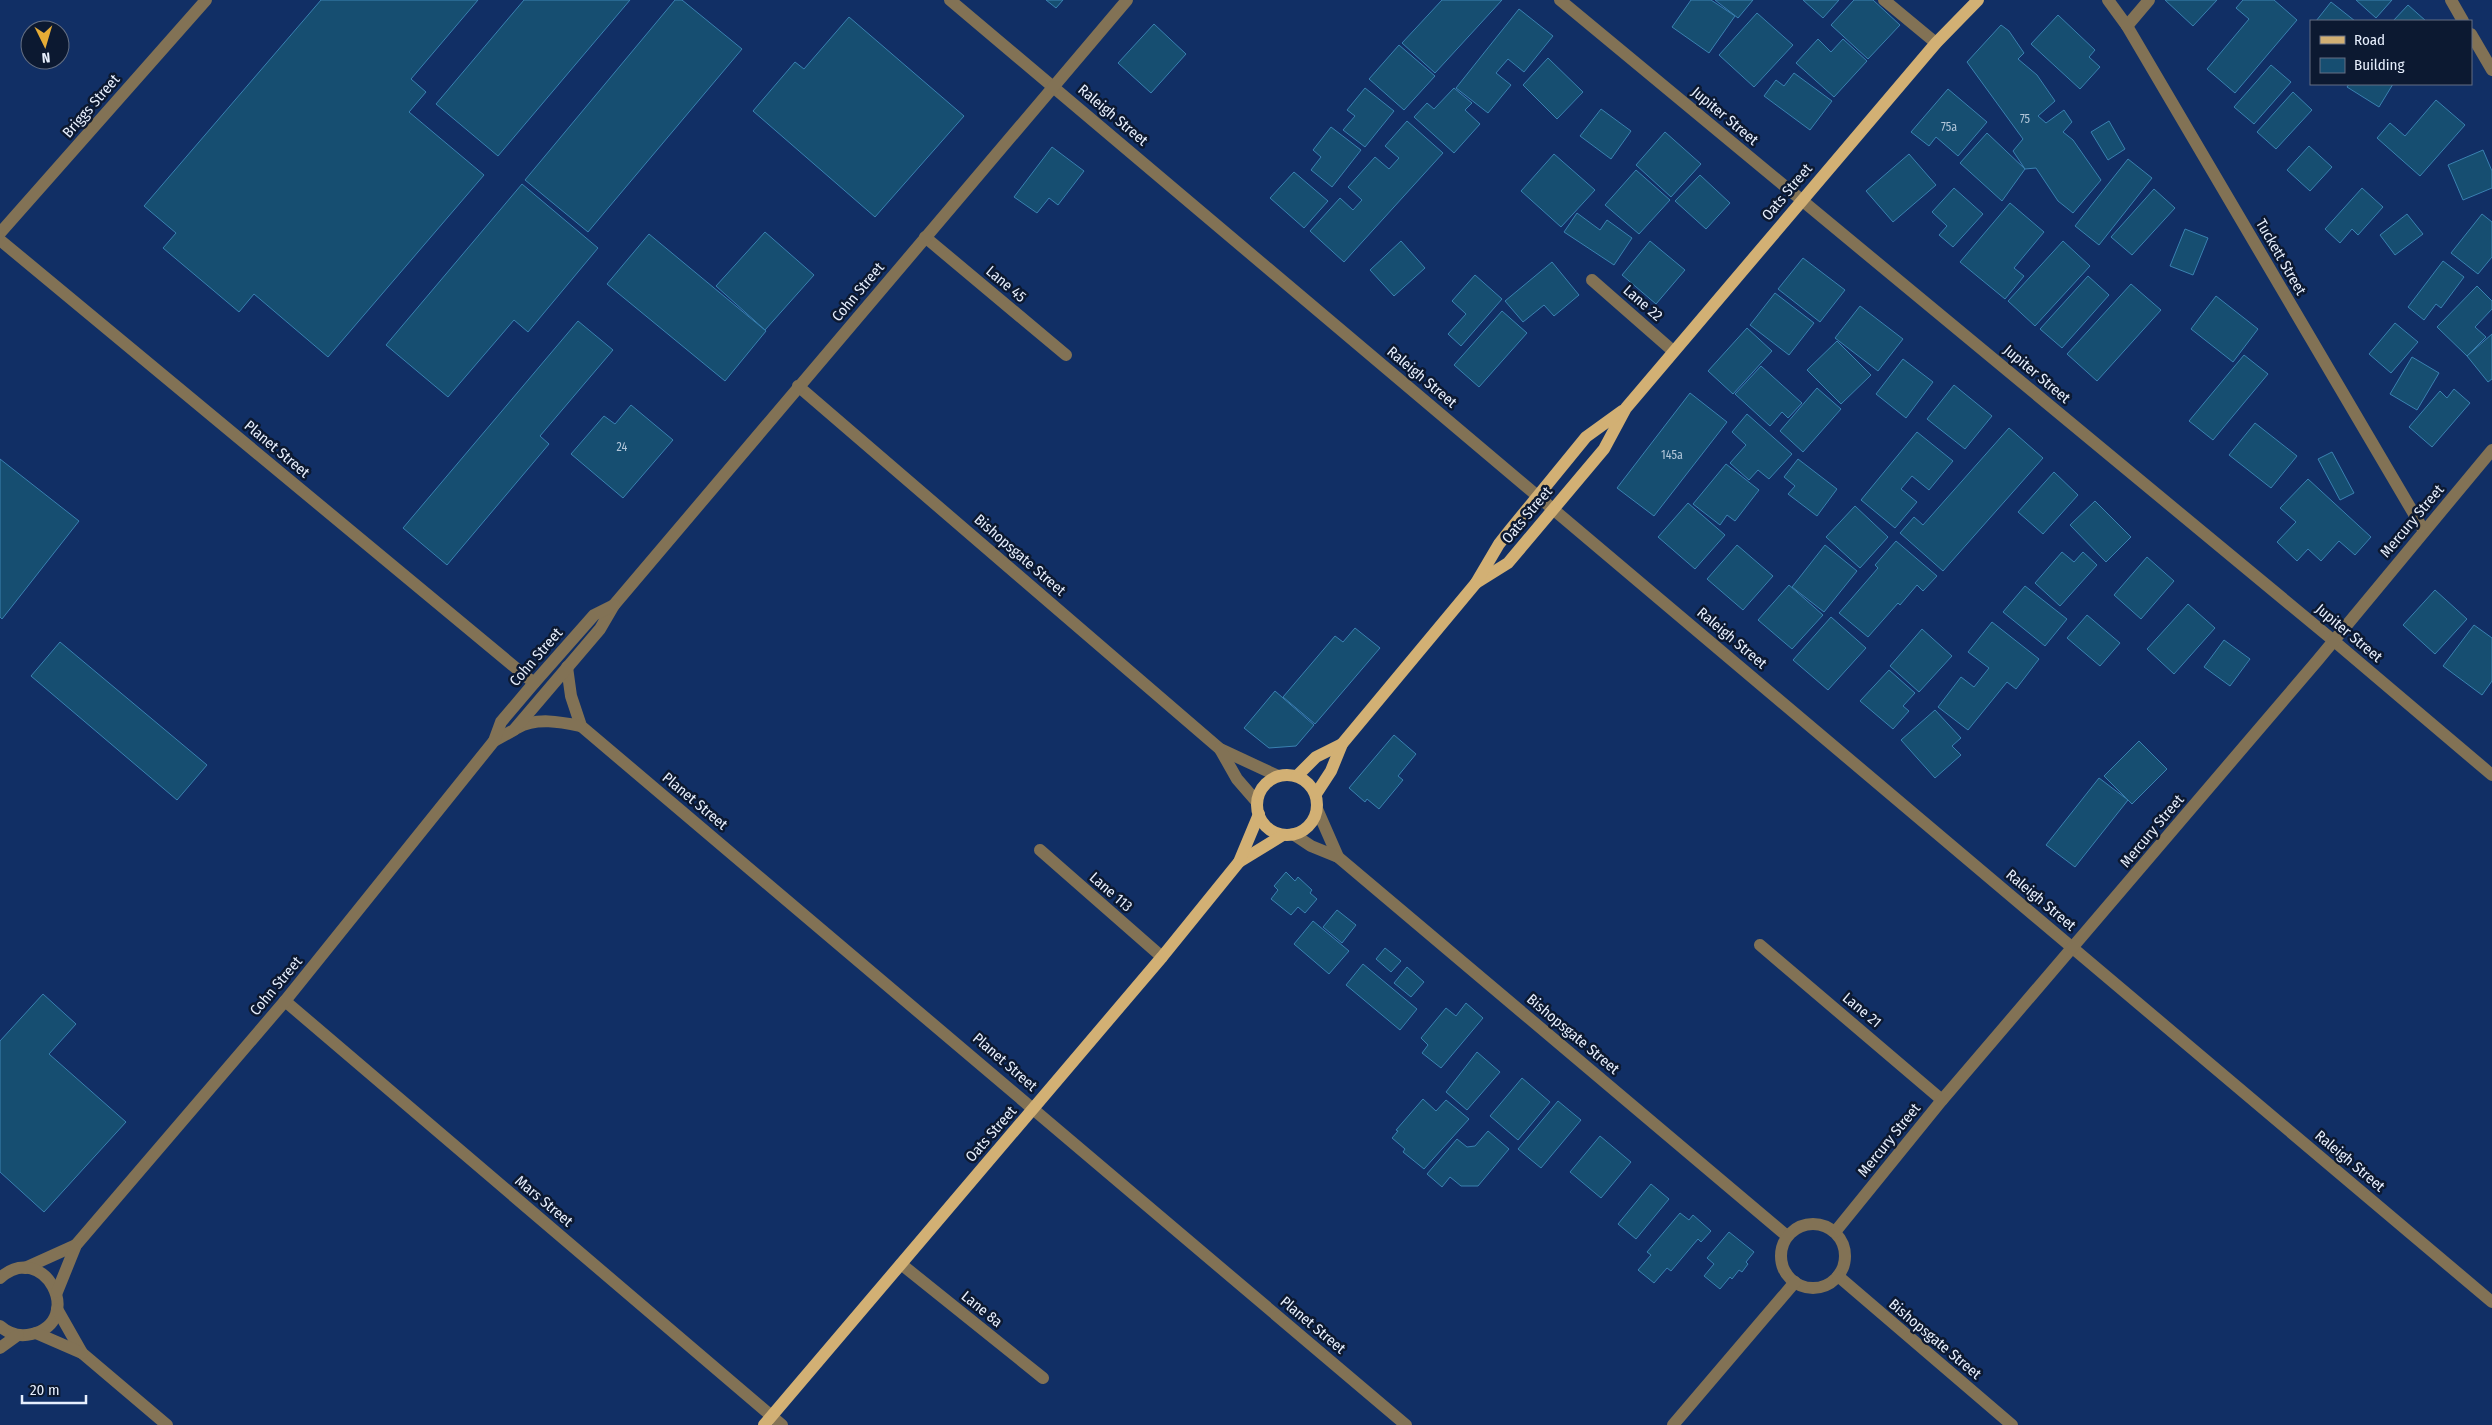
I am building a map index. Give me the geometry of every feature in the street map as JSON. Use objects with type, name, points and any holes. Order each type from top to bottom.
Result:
[{"type":"main road","name":"Oats Street","points":[[1476,583],[1508,563],[1604,449],[1626,408],[1673,351],[1936,43],[1978,0]]},
{"type":"main road","name":"Oats Street","points":[[1316,794],[1331,772],[1342,744],[1476,583],[1499,544],[1586,437],[1626,408]]},
{"type":"main road","name":"Oats Street","points":[[1297,776],[1316,757],[1342,744]]},
{"type":"main road","points":[[1278,776],[1297,776],[1305,780],[1316,794],[1317,809],[1309,826],[1288,834],[1266,826],[1258,808],[1263,787],[1278,776]]},
{"type":"main road","name":"Oats Street","points":[[768,1420],[1034,1109],[1239,862],[1258,808]]},
{"type":"main road","name":"Oats Street","points":[[1239,862],[1288,834]]},
{"type":"street","name":"Briggs Street","points":[[0,233],[206,0]]},
{"type":"street","name":"Raleigh Street","points":[[950,0],[2492,1302]]},
{"type":"street","name":"Cohn Street","points":[[494,741],[514,730],[600,629],[614,605],[1127,0]]},
{"type":"street","name":"Jupiter Street","points":[[1560,0],[2334,641],[2492,775]]},
{"type":"street","points":[[1884,0],[1936,43]]},
{"type":"street","name":"Tuckett Street","points":[[2108,0],[2127,26],[2424,531]]},
{"type":"street","points":[[2127,26],[2149,0]]},
{"type":"street","points":[[2451,0],[2462,20]]},
{"type":"street","points":[[2472,36],[2492,70]]},
{"type":"street","name":"Lane 45","points":[[925,237],[1066,355]]},
{"type":"street","name":"Planet Street","points":[[0,240],[534,683]]},
{"type":"street","name":"Lane 22","points":[[1592,280],[1673,351]]},
{"type":"street","name":"Bishopsgate Street","points":[[798,386],[1220,749],[1278,776]]},
{"type":"street","name":"Mercury Street","points":[[1835,1232],[1942,1100],[2074,949],[2334,641],[2492,450]]},
{"type":"street","name":"Cohn Street","points":[[57,1292],[76,1245],[285,1001],[494,741],[501,722],[594,615],[614,605]]},
{"type":"street","points":[[514,730],[532,722],[555,722],[581,726],[571,696],[567,667]]},
{"type":"street","name":"Planet Street","points":[[581,726],[1406,1425]]},
{"type":"street","name":"Bishopsgate Street","points":[[1220,749],[1237,779],[1258,808]]},
{"type":"street","name":"Bishopsgate Street","points":[[1317,809],[1338,857]]},
{"type":"street","name":"Bishopsgate Street","points":[[1288,834],[1338,857],[1788,1236]]},
{"type":"street","name":"Lane 113","points":[[1040,850],[1162,957]]},
{"type":"street","name":"Lane 21","points":[[1760,945],[1942,1100]]},
{"type":"street","name":"Mars Street","points":[[285,1001],[768,1420],[782,1425]]},
{"type":"street","points":[[1806,1224],[1816,1224],[1835,1232],[1845,1249],[1845,1259],[1838,1276],[1822,1287],[1803,1286],[1795,1282],[1782,1266],[1782,1245],[1788,1236],[1806,1224]]},
{"type":"street","name":"Cohn Street","points":[[3,1272],[25,1268],[76,1245]]},
{"type":"street","name":"Lane 8a","points":[[901,1264],[1043,1378]]},
{"type":"street","points":[[0,1348],[18,1335],[36,1333],[50,1324],[57,1309],[57,1292],[45,1275],[25,1268]]},
{"type":"street","name":"Bishopsgate Street","points":[[1838,1276],[2012,1425]]},
{"type":"street","points":[[1674,1425],[1795,1282]]},
{"type":"street","points":[[57,1309],[82,1352]]},
{"type":"street","points":[[0,1326],[18,1335]]},
{"type":"street","points":[[36,1333],[82,1352],[167,1425]]},
{"type":"building","points":[[321,0],[478,0],[411,79],[426,92],[409,112],[484,175],[328,357],[254,294],[239,312],[163,248],[176,233],[144,206]]},
{"type":"building","points":[[524,0],[630,0],[498,156],[436,104]]},
{"type":"building","points":[[675,0],[682,0],[742,49],[588,232],[525,180]]},
{"type":"building","points":[[1046,0],[1063,0],[1056,8]]},
{"type":"building","points":[[1442,0],[1502,0],[1435,73],[1402,43]]},
{"type":"building","points":[[1691,0],[1711,0],[1735,16],[1709,53],[1672,27]]},
{"type":"building","points":[[1715,0],[1753,0],[1738,18]]},
{"type":"building","points":[[1803,0],[1839,0],[1823,18]]},
{"type":"building","points":[[1854,0],[1873,0],[1900,25],[1868,59],[1831,25]]},
{"type":"building","points":[[2165,0],[2217,0],[2193,26]]},
{"type":"building","points":[[2243,0],[2274,0],[2297,20],[2235,93],[2207,69],[2249,19],[2236,8]]},
{"type":"building","points":[[2356,0],[2392,0],[2376,18]]},
{"type":"building","points":[[2331,2],[2354,20],[2317,20]]},
{"type":"building","points":[[2408,5],[2425,20],[2394,20]]},
{"type":"building","points":[[1519,9],[1553,36],[1524,72],[1508,59],[1496,73],[1511,85],[1488,113],[1456,88]]},
{"type":"building","points":[[1757,13],[1793,45],[1754,87],[1719,55]]},
{"type":"building","points":[[2058,15],[2095,50],[2089,57],[2100,67],[2080,89],[2031,44]]},
{"type":"building","points":[[849,17],[964,116],[875,217],[753,111],[795,62],[804,69]]},
{"type":"building","points":[[1154,24],[1186,54],[1151,93],[1118,63]]},
{"type":"building","points":[[2001,25],[2009,31],[2024,53],[2018,59],[2037,75],[2055,101],[2038,116],[2046,123],[2064,110],[2072,122],[2063,132],[2073,140],[2101,180],[2073,213],[2058,201],[2036,168],[2025,169],[2013,151],[2023,139],[1967,62]]},
{"type":"building","points":[[1818,39],[1831,52],[1843,39],[1867,61],[1834,97],[1796,63]]},
{"type":"building","points":[[1399,45],[1435,76],[1404,110],[1369,79]]},
{"type":"building","points":[[1548,58],[1583,92],[1557,119],[1523,85]]},
{"type":"building","points":[[2271,65],[2291,82],[2254,124],[2234,107]]},
{"type":"building","points":[[1794,73],[1832,101],[1810,130],[1764,96],[1776,80],[1784,86]]},
{"type":"building","points":[[2348,85],[2392,85],[2379,107],[2347,87]]},
{"type":"building","points":[[1365,88],[1394,111],[1365,147],[1343,130],[1355,116],[1347,110]]},
{"type":"building","points":[[1454,88],[1472,103],[1465,110],[1480,124],[1454,153],[1414,117],[1427,103],[1434,109]]},
{"type":"building","points":[[1948,89],[1987,122],[1958,156],[1936,137],[1929,146],[1911,132]]},
{"type":"building","points":[[2293,92],[2312,110],[2276,149],[2257,132]]},
{"type":"building","points":[[2436,100],[2465,125],[2420,176],[2377,138],[2390,123],[2405,136]]},
{"type":"building","points":[[1601,109],[1631,131],[1611,159],[1580,136]]},
{"type":"building","points":[[1407,121],[1443,153],[1344,262],[1310,231],[1340,198],[1353,210],[1362,200],[1348,187],[1375,157],[1389,169],[1399,158],[1385,146]]},
{"type":"building","points":[[2109,121],[2125,149],[2108,160],[2091,132]]},
{"type":"building","points":[[1331,127],[1361,150],[1332,187],[1311,170],[1321,157],[1313,150]]},
{"type":"building","points":[[1665,132],[1701,164],[1671,197],[1636,165]]},
{"type":"building","points":[[1987,133],[2025,169],[2002,201],[1960,163]]},
{"type":"building","points":[[2309,146],[2332,167],[2310,191],[2287,170]]},
{"type":"building","points":[[1052,147],[1084,171],[1058,205],[1049,198],[1037,213],[1014,197]]},
{"type":"building","points":[[2483,150],[2492,171],[2492,188],[2463,200],[2448,165]]},
{"type":"building","points":[[1554,154],[1595,190],[1561,227],[1521,191]]},
{"type":"building","points":[[1909,154],[1936,185],[1893,222],[1866,191]]},
{"type":"building","points":[[2128,159],[2152,178],[2099,245],[2075,226]]},
{"type":"building","points":[[1636,170],[1670,200],[1639,234],[1605,205]]},
{"type":"building","points":[[1294,172],[1328,201],[1304,228],[1270,198]]},
{"type":"building","points":[[1700,175],[1730,203],[1706,229],[1675,201]]},
{"type":"building","points":[[522,184],[598,248],[528,332],[514,320],[448,397],[386,345]]},
{"type":"building","points":[[1954,188],[1983,214],[1953,247],[1939,235],[1947,226],[1932,212]]},
{"type":"building","points":[[2362,188],[2383,207],[2358,235],[2352,229],[2340,243],[2325,229]]},
{"type":"building","points":[[2154,189],[2175,208],[2132,255],[2111,237]]},
{"type":"building","points":[[2010,203],[2044,232],[2014,268],[2024,276],[2005,299],[1960,262]]},
{"type":"building","points":[[1577,213],[1600,230],[1607,220],[1632,238],[1614,265],[1564,232]]},
{"type":"building","points":[[2407,214],[2423,234],[2395,255],[2380,235]]},
{"type":"building","points":[[2482,214],[2492,222],[2492,257],[2478,274],[2451,253]]},
{"type":"building","points":[[2185,229],[2208,238],[2193,275],[2170,266]]},
{"type":"building","points":[[765,232],[814,275],[765,330],[716,286]]},
{"type":"building","points":[[649,234],[766,331],[725,381],[607,284]]},
{"type":"building","points":[[1401,241],[1425,268],[1394,296],[1370,270]]},
{"type":"building","points":[[1650,241],[1685,270],[1656,304],[1622,275]]},
{"type":"building","points":[[2063,241],[2090,266],[2035,326],[2008,301]]},
{"type":"building","points":[[1803,258],[1845,290],[1820,322],[1778,289]]},
{"type":"building","points":[[2443,261],[2464,277],[2441,308],[2436,304],[2424,320],[2408,307]]},
{"type":"building","points":[[1552,262],[1579,295],[1554,316],[1544,305],[1523,322],[1505,301]]},
{"type":"building","points":[[1475,275],[1502,299],[1461,346],[1448,334],[1466,314],[1452,301]]},
{"type":"building","points":[[2088,276],[2109,295],[2062,348],[2040,329]]},
{"type":"building","points":[[2131,284],[2161,310],[2097,381],[2067,354]]},
{"type":"building","points":[[2477,286],[2492,301],[2492,309],[2475,327],[2486,337],[2467,356],[2437,327]]},
{"type":"building","points":[[1775,293],[1814,323],[1789,355],[1750,325]]},
{"type":"building","points":[[2216,296],[2258,329],[2233,362],[2191,329]]},
{"type":"building","points":[[1860,306],[1903,339],[1878,371],[1835,338]]},
{"type":"building","points":[[1502,311],[1527,333],[1479,387],[1454,365]]},
{"type":"building","points":[[578,321],[613,350],[540,436],[549,444],[447,565],[403,528]]},
{"type":"building","points":[[2395,323],[2418,342],[2391,373],[2369,354]]},
{"type":"building","points":[[1747,328],[1772,351],[1733,394],[1708,371]]},
{"type":"building","points":[[2492,334],[2492,379],[2488,382],[2467,356]]},
{"type":"building","points":[[1837,341],[1871,375],[1841,404],[1807,370]]},
{"type":"building","points":[[2244,355],[2268,374],[2213,440],[2189,421]]},
{"type":"building","points":[[2412,357],[2439,373],[2417,410],[2390,394]]},
{"type":"building","points":[[1903,359],[1933,382],[1906,418],[1876,394]]},
{"type":"building","points":[[1761,366],[1802,403],[1788,418],[1782,412],[1770,426],[1735,394]]},
{"type":"building","points":[[1954,385],[1992,416],[1965,449],[1927,419]]},
{"type":"building","points":[[1817,388],[1841,409],[1803,452],[1780,431]]},
{"type":"building","points":[[2454,389],[2470,403],[2432,447],[2409,427],[2440,391],[2447,398]]},
{"type":"building","points":[[1690,393],[1727,422],[1654,516],[1617,488]]},
{"type":"building","points":[[631,405],[673,440],[623,498],[571,454],[604,416],[615,424]]},
{"type":"building","points":[[1747,414],[1792,454],[1769,479],[1758,470],[1749,480],[1730,463],[1746,445],[1732,432]]},
{"type":"building","points":[[2255,423],[2297,456],[2271,488],[2229,455]]},
{"type":"building","points":[[2009,428],[2043,458],[1943,571],[1900,533],[1914,517],[1923,525]]},
{"type":"building","points":[[1917,432],[1953,461],[1929,490],[1912,476],[1901,489],[1917,502],[1895,528],[1861,500]]},
{"type":"building","points":[[2332,452],[2354,493],[2340,500],[2318,459]]},
{"type":"building","points":[[0,459],[79,521],[2,619],[0,617]]},
{"type":"building","points":[[1798,459],[1837,489],[1817,516],[1788,494],[1795,486],[1784,477]]},
{"type":"building","points":[[1726,464],[1759,490],[1735,521],[1727,515],[1720,525],[1693,504]]},
{"type":"building","points":[[2054,472],[2078,495],[2043,534],[2018,512]]},
{"type":"building","points":[[2308,479],[2371,537],[2355,555],[2339,541],[2321,561],[2308,549],[2297,561],[2277,542],[2296,522],[2280,508]]},
{"type":"building","points":[[2095,501],[2131,537],[2106,562],[2070,525]]},
{"type":"building","points":[[1688,503],[1725,535],[1695,569],[1658,537]]},
{"type":"building","points":[[1855,506],[1888,537],[1860,568],[1826,537]]},
{"type":"building","points":[[1896,541],[1937,576],[1923,591],[1917,585],[1868,637],[1839,613],[1878,568],[1875,565]]},
{"type":"building","points":[[1737,545],[1773,576],[1743,610],[1707,579]]},
{"type":"building","points":[[1825,545],[1857,571],[1824,612],[1792,587]]},
{"type":"building","points":[[2062,552],[2074,562],[2083,552],[2097,565],[2060,606],[2035,583]]},
{"type":"building","points":[[2147,557],[2174,581],[2141,619],[2114,595]]},
{"type":"building","points":[[1789,585],[1823,615],[1792,649],[1758,620]]},
{"type":"building","points":[[2025,586],[2067,619],[2045,646],[2003,612]]},
{"type":"building","points":[[2435,590],[2467,619],[2435,654],[2403,625]]},
{"type":"building","points":[[2188,604],[2215,628],[2174,674],[2147,649]]},
{"type":"building","points":[[2087,615],[2120,643],[2100,666],[2067,638]]},
{"type":"building","points":[[1831,617],[1866,648],[1828,690],[1793,660]]},
{"type":"building","points":[[1992,622],[2039,659],[2016,689],[2007,682],[1968,730],[1938,707],[1961,677],[1974,687],[1989,668],[1968,652]]},
{"type":"building","points":[[2474,625],[2492,638],[2492,681],[2482,695],[2443,666]]},
{"type":"building","points":[[1355,628],[1380,648],[1315,724],[1283,697],[1335,636],[1343,642]]},
{"type":"building","points":[[1922,629],[1952,656],[1919,692],[1890,666]]},
{"type":"building","points":[[2224,640],[2250,659],[2230,686],[2204,667]]},
{"type":"building","points":[[60,642],[207,765],[177,800],[31,676]]},
{"type":"building","points":[[1889,670],[1915,693],[1903,706],[1909,711],[1893,729],[1860,701]]},
{"type":"building","points":[[1275,691],[1314,725],[1296,746],[1269,748],[1244,728]]},
{"type":"building","points":[[1935,710],[1961,738],[1952,746],[1961,755],[1935,778],[1901,740]]},
{"type":"building","points":[[1394,735],[1416,754],[1398,776],[1403,780],[1379,809],[1367,799],[1365,802],[1349,788]]},
{"type":"building","points":[[2139,741],[2167,769],[2132,804],[2104,776]]},
{"type":"building","points":[[2099,778],[2128,800],[2075,867],[2046,845]]},
{"type":"building","points":[[1286,872],[1295,881],[1298,877],[1312,890],[1310,893],[1317,899],[1305,913],[1298,907],[1291,915],[1271,899],[1278,890],[1274,886]]},
{"type":"building","points":[[1337,910],[1356,925],[1342,943],[1323,927]]},
{"type":"building","points":[[1313,921],[1349,951],[1329,974],[1294,944]]},
{"type":"building","points":[[1385,948],[1401,961],[1391,972],[1376,959]]},
{"type":"building","points":[[1363,964],[1417,1009],[1400,1030],[1346,985]]},
{"type":"building","points":[[1407,967],[1424,982],[1411,997],[1394,983]]},
{"type":"building","points":[[43,994],[76,1024],[49,1054],[126,1122],[44,1212],[0,1172],[0,1041]]},
{"type":"building","points":[[1466,1003],[1483,1018],[1441,1068],[1422,1053],[1428,1045],[1421,1038],[1446,1008],[1456,1016]]},
{"type":"building","points":[[1477,1052],[1500,1072],[1467,1110],[1446,1092]]},
{"type":"building","points":[[1522,1078],[1550,1102],[1518,1140],[1490,1116]]},
{"type":"building","points":[[1423,1099],[1436,1111],[1446,1100],[1469,1119],[1424,1169],[1403,1152],[1405,1149],[1392,1138],[1398,1131],[1396,1130]]},
{"type":"building","points":[[1558,1101],[1581,1120],[1541,1168],[1518,1149]]},
{"type":"building","points":[[1488,1131],[1509,1149],[1478,1186],[1461,1186],[1450,1177],[1442,1187],[1427,1174],[1457,1139],[1467,1147],[1475,1146]]},
{"type":"building","points":[[1600,1136],[1631,1162],[1601,1198],[1570,1172]]},
{"type":"building","points":[[1651,1184],[1669,1199],[1636,1239],[1618,1224]]},
{"type":"building","points":[[1680,1213],[1689,1220],[1693,1215],[1711,1231],[1701,1242],[1698,1239],[1671,1271],[1667,1268],[1654,1283],[1638,1270],[1651,1255],[1647,1252]]},
{"type":"building","points":[[1729,1232],[1754,1252],[1746,1262],[1748,1264],[1742,1272],[1739,1270],[1720,1289],[1704,1276],[1714,1264],[1707,1258]]}]
